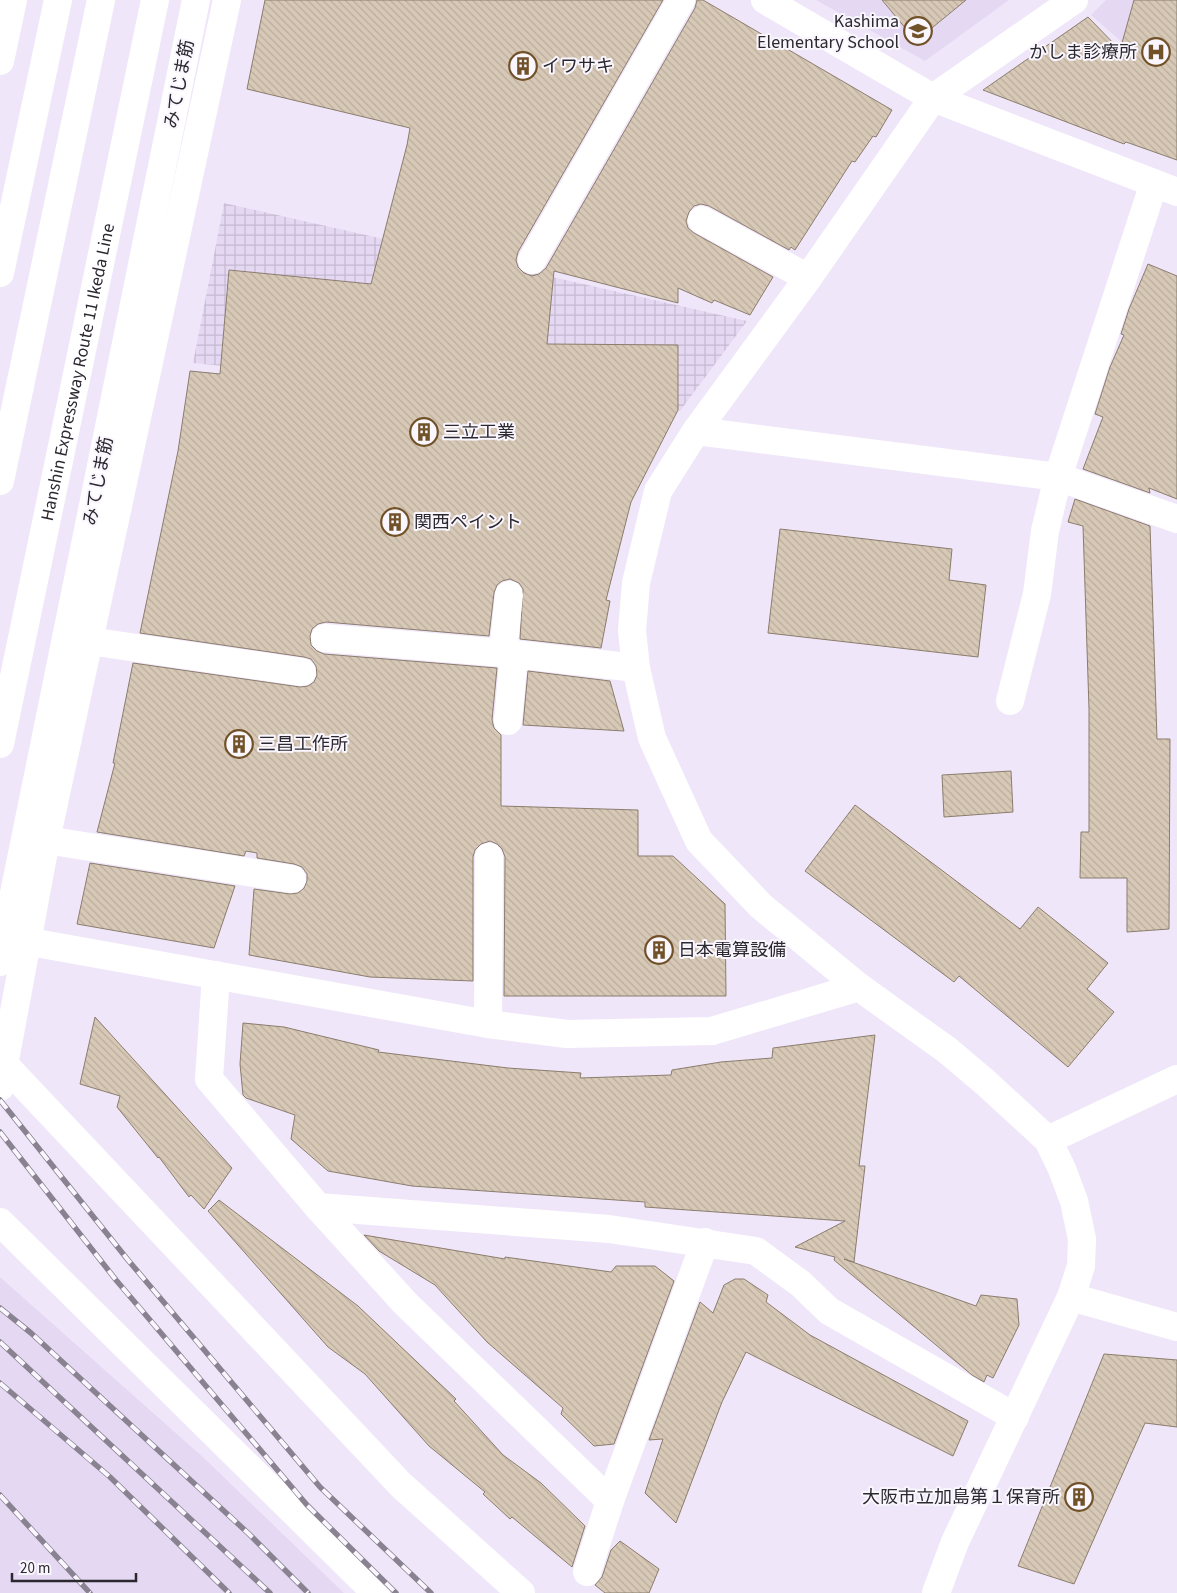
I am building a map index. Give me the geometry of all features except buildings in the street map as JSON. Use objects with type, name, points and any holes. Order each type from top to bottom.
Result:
[{"type":"main road","points":[[0,61],[13,0]]},
{"type":"main road","points":[[0,273],[58,0]]},
{"type":"main road","points":[[0,481],[101,0]]},
{"type":"main road","name":"Hanshin Expressway Route 11 Ikeda Line","points":[[0,744],[155,0]]},
{"type":"main road","name":"みてじま筋","points":[[0,962],[196,0]]},
{"type":"main road","points":[[227,0],[46,840],[13,939],[2,1076],[401,1486],[521,1593]]},
{"type":"main road","points":[[532,260],[681,0]]},
{"type":"main road","points":[[765,0],[932,98],[1166,188],[1058,477],[1045,531],[1037,594],[1010,701]]},
{"type":"main road","points":[[936,1593],[955,1542],[1071,1297],[1082,1266],[1082,1239],[1074,1202],[1062,1168],[1048,1140],[947,1050],[860,987],[762,906],[699,841],[652,738],[636,668],[632,631],[636,583],[658,491],[696,431],[808,278],[932,98],[1074,0]]},
{"type":"main road","points":[[702,220],[808,278]]},
{"type":"main road","points":[[696,431],[1058,477],[1177,519]]},
{"type":"main road","points":[[508,721],[509,595]]},
{"type":"main road","points":[[325,638],[509,654],[636,668]]},
{"type":"main road","points":[[89,641],[302,672]]},
{"type":"main road","points":[[46,840],[292,879]]},
{"type":"main road","points":[[488,1024],[489,857]]},
{"type":"main road","points":[[13,939],[488,1024],[567,1034],[712,1031],[860,987]]},
{"type":"main road","points":[[216,975],[209,1079],[318,1207],[405,1303],[610,1501]]},
{"type":"main road","points":[[1048,1140],[1177,1079]]},
{"type":"main road","points":[[318,1207],[608,1229],[756,1251],[800,1284],[829,1310],[1015,1417]]},
{"type":"main road","points":[[0,1222],[376,1593]]},
{"type":"main road","points":[[587,1572],[610,1501],[705,1242]]},
{"type":"main road","points":[[1071,1297],[1177,1327]]},
{"type":"shaded area","name":"Kashima Elementary School","points":[[816,0],[1009,0],[925,61]]},
{"type":"shaded area","name":"かしま診療所","points":[[1106,0],[1177,0],[1177,90],[1091,15]]},
{"type":"shaded area","points":[[224,203],[747,321],[680,411],[193,363]]},
{"type":"shaded area","points":[[0,1277],[205,1459],[344,1593],[0,1593]]},
{"type":"railway","points":[[0,1100],[128,1260],[320,1487],[431,1593]]},
{"type":"railway","points":[[0,1132],[116,1280],[307,1505],[396,1593]]},
{"type":"railway","points":[[0,1308],[31,1333],[249,1534],[308,1593]]},
{"type":"railway","points":[[0,1342],[270,1593]]},
{"type":"railway","points":[[0,1383],[110,1477],[229,1593]]},
{"type":"railway","points":[[0,1495],[90,1593]]},
{"type":"place","name":"Kashima Elementary School","points":[[918,31]]},
{"type":"place","name":"かしま診療所","points":[[1156,52]]},
{"type":"place","name":"イワサキ","points":[[523,66]]},
{"type":"place","name":"三立工業","points":[[424,432]]},
{"type":"place","name":"関西ペイント","points":[[395,522]]},
{"type":"place","name":"三昌工作所","points":[[239,744]]},
{"type":"place","name":"日本電算設備","points":[[659,950]]},
{"type":"place","name":"大阪市立加島第１保育所","points":[[1079,1497]]}]
